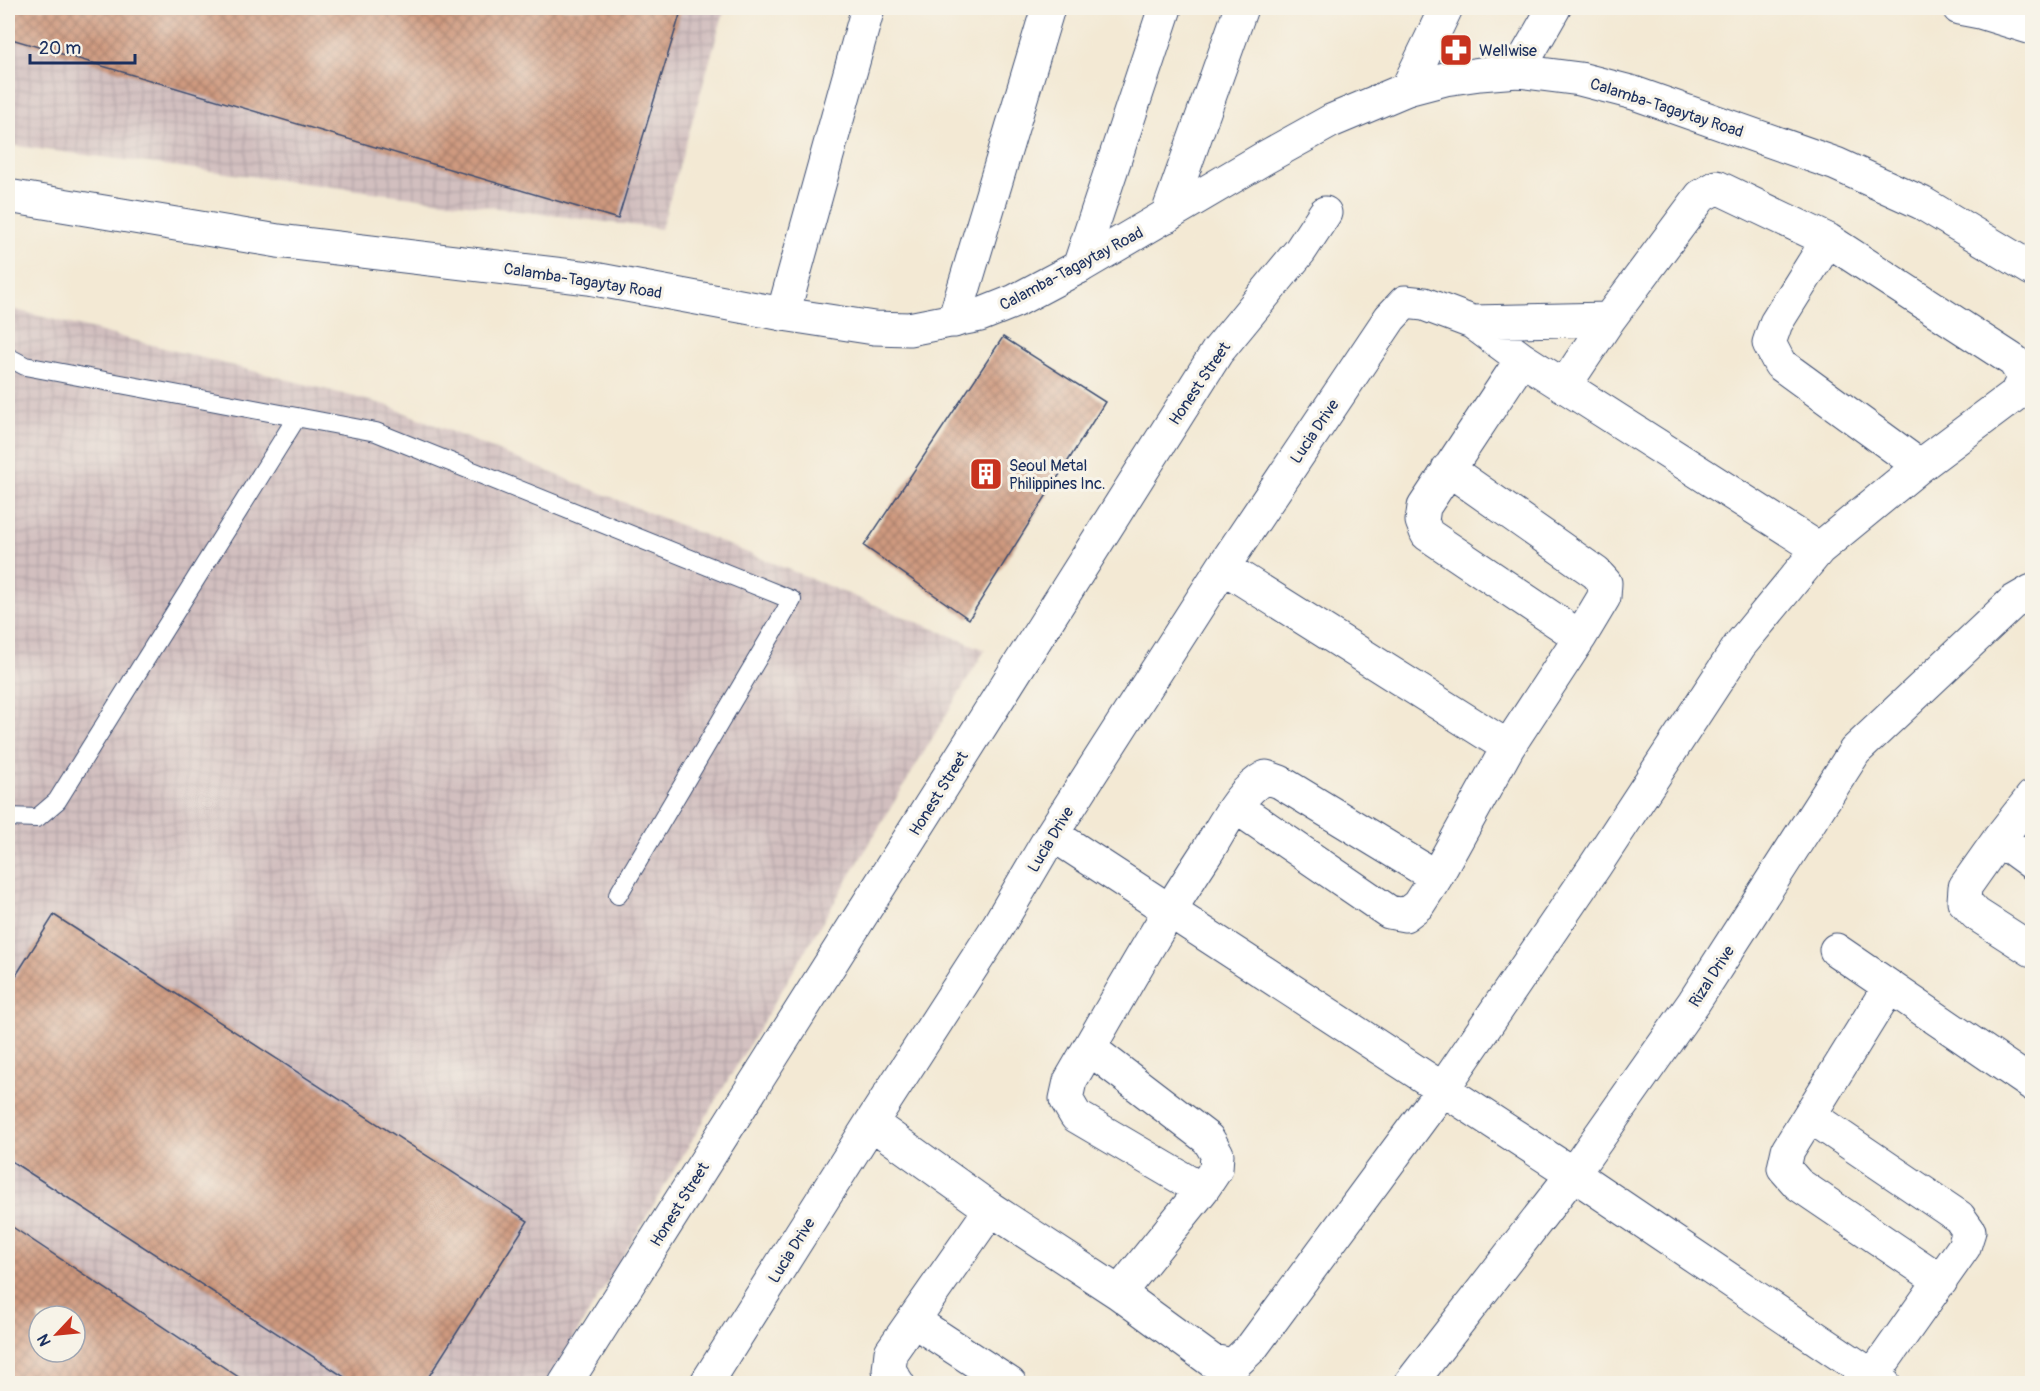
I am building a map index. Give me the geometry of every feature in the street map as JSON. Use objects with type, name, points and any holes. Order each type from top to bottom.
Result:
[{"type":"street","points":[[783,314],[868,8]]},
{"type":"street","points":[[954,321],[1048,8]]},
{"type":"street","points":[[1079,267],[1166,8]]},
{"type":"street","points":[[1167,216],[1241,8]]},
{"type":"street","points":[[1407,89],[1446,8]]},
{"type":"street","points":[[1518,71],[1554,8]]},
{"type":"street","points":[[1974,9],[2032,28]]},
{"type":"street","name":"Calamba-Tagaytay Road","points":[[8,196],[278,241],[589,278],[783,314],[874,328],[909,329],[980,315],[1015,301],[1079,267],[1331,120],[1407,89],[1457,77],[1518,71],[1580,79],[1634,93],[1836,164],[1922,203],[2030,261]]},
{"type":"street","points":[[871,1123],[991,1209],[1119,1293],[1212,1360],[1233,1365],[1252,1347],[1442,1090],[1595,866],[1740,645],[1819,549],[1920,466],[2016,394],[2024,377],[2014,361],[1828,240],[1717,187],[1701,196],[1609,319],[1565,385]]},
{"type":"street","name":"Honest Street","points":[[566,1383],[1217,351],[1300,251],[1325,213]]},
{"type":"street","points":[[1828,240],[1776,323],[1769,343],[1780,364],[1920,466]]},
{"type":"street","name":"Lucia Drive","points":[[706,1383],[995,931],[1052,834],[1223,567],[1390,318],[1405,302],[1424,304],[1472,322]]},
{"type":"street","points":[[1472,322],[1609,319]]},
{"type":"street","points":[[1472,322],[1522,359],[1819,549]]},
{"type":"street","points":[[1522,359],[1424,507],[1422,521],[1427,534],[1580,637]]},
{"type":"street","points":[[1236,807],[1389,912],[1405,915],[1418,905],[1436,877],[1508,747],[1604,597],[1605,583],[1596,573],[1448,470]]},
{"type":"street","points":[[1223,567],[1508,747]]},
{"type":"street","name":"Rizal Drive","points":[[1410,1383],[1573,1174],[1694,1002],[1855,751],[2013,602],[2032,591]]},
{"type":"street","points":[[1202,1190],[1076,1116],[1066,1099],[1070,1081],[1168,910],[1236,807],[1255,783],[1266,777],[1280,782],[1436,877]]},
{"type":"street","points":[[2032,797],[1965,887],[1964,901],[1976,914],[2032,950]]},
{"type":"street","points":[[1052,834],[1573,1174],[1875,1381],[1964,1247],[1969,1231],[1959,1217],[1810,1116]]},
{"type":"street","points":[[1999,839],[2032,863]]},
{"type":"street","points":[[1836,951],[2032,1084]]},
{"type":"street","points":[[1888,987],[1788,1150],[1784,1168],[1798,1184],[1941,1281]]},
{"type":"street","points":[[1089,1048],[1208,1139],[1218,1154],[1216,1169],[1202,1190],[1119,1293]]},
{"type":"street","points":[[898,1383],[889,1370],[891,1352],[991,1209]]},
{"type":"street","points":[[914,1321],[1010,1383]]},
{"type":"lane","points":[[8,357],[25,366],[376,432],[792,600],[618,895]]},
{"type":"lane","points":[[8,817],[37,818],[57,801],[297,417]]},
{"type":"shaded area","points":[[8,8],[725,8],[661,229],[8,145]]},
{"type":"shaded area","points":[[8,308],[386,405],[985,650],[547,1383],[8,1383]]},
{"type":"building","points":[[8,8],[682,8],[618,219],[8,38]]},
{"type":"building","name":"Seoul Metal Philippines Inc.","points":[[1003,337],[1105,402],[969,619],[864,546]]},
{"type":"building","points":[[54,915],[528,1221],[424,1384],[355,1384],[8,1159],[8,988]]},
{"type":"building","points":[[8,1224],[249,1384],[8,1384]]},
{"type":"place","name":"Wellwise","points":[[1456,50]]},
{"type":"place","name":"Seoul Metal Philippines Inc.","points":[[986,474]]}]
